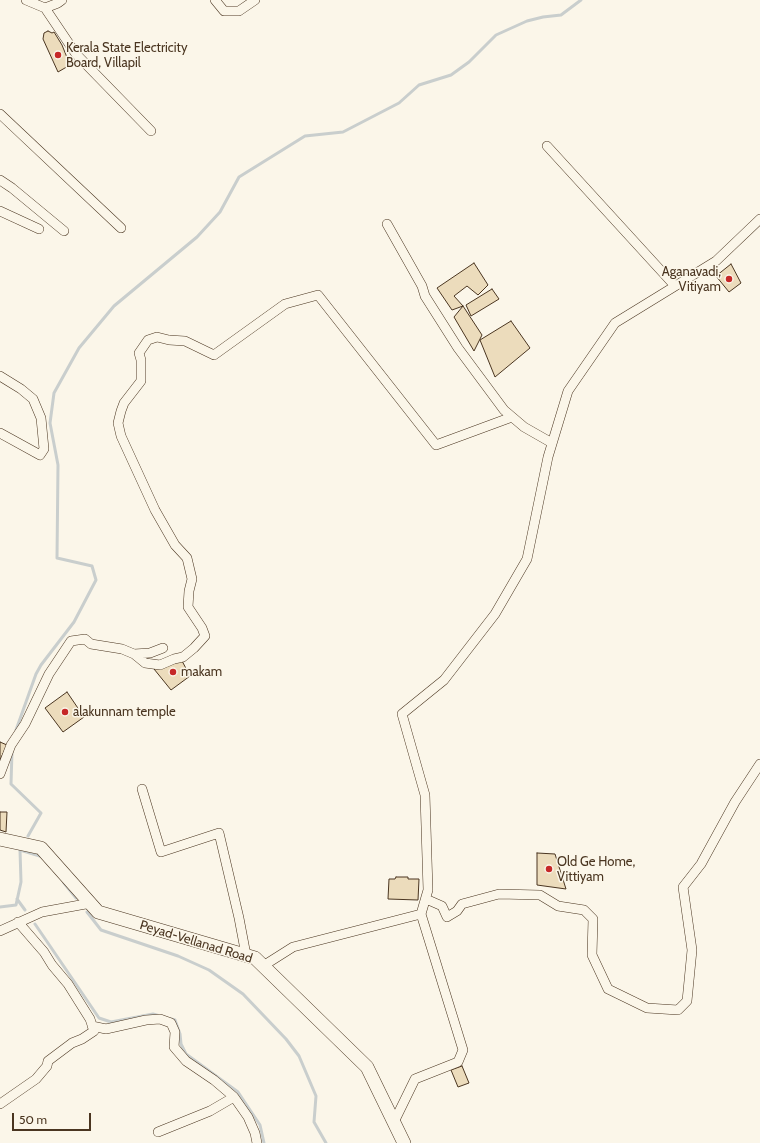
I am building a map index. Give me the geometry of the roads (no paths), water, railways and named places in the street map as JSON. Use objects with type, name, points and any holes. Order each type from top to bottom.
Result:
[{"type":"main road","name":"Peyad-Vellanad Road","points":[[0,839],[41,848],[98,912],[255,958],[367,1067],[404,1143]]},
{"type":"street","points":[[26,0],[27,2],[45,8],[76,54],[151,131]]},
{"type":"street","points":[[45,8],[62,0]]},
{"type":"street","points":[[215,0],[224,11],[239,11],[255,0]]},
{"type":"street","points":[[0,114],[121,228]]},
{"type":"street","points":[[547,146],[675,286]]},
{"type":"street","points":[[0,180],[64,230]]},
{"type":"street","points":[[0,211],[39,229]]},
{"type":"street","points":[[394,1122],[416,1079],[458,1062],[463,1050],[421,914],[428,890],[425,796],[402,714],[444,680],[495,614],[527,559],[548,457],[568,391],[615,323],[716,261],[760,219]]},
{"type":"street","points":[[387,224],[422,286],[425,296],[458,348],[504,410],[524,427],[552,443]]},
{"type":"street","points":[[0,774],[12,745],[33,710],[37,697],[49,674],[70,641],[85,639],[91,644],[114,647],[134,654],[145,663],[160,666],[189,653],[205,636],[202,628],[188,608],[189,591],[192,579],[187,558],[175,545],[155,510],[127,450],[118,423],[124,403],[140,381],[141,360],[139,353],[148,340],[157,337],[169,340],[185,341],[214,354],[285,304],[318,295],[436,444],[512,417]]},
{"type":"street","points":[[0,376],[21,389],[33,399],[41,418],[44,449],[40,454],[0,433]]},
{"type":"street","points":[[134,654],[150,653],[163,648]]},
{"type":"street","points":[[426,899],[442,906],[447,917],[457,911],[462,904],[499,894],[540,895],[558,906],[584,910],[593,919],[592,955],[608,989],[647,1008],[678,1010],[687,1001],[692,950],[683,887],[701,864],[735,802],[760,764]]},
{"type":"street","points":[[142,789],[161,852],[218,833],[239,918],[246,955]]},
{"type":"street","points":[[0,931],[42,912],[90,903]]},
{"type":"street","points":[[263,966],[292,947],[421,914]]},
{"type":"street","points":[[0,1104],[36,1079],[47,1066],[48,1061],[53,1057],[72,1043],[82,1039],[94,1031],[90,1019],[68,984],[52,965],[44,952],[18,922]]},
{"type":"street","points":[[92,1026],[106,1029],[146,1020],[160,1019],[171,1023],[175,1032],[174,1047],[186,1061],[214,1080],[234,1097],[248,1117],[255,1133],[257,1143]]},
{"type":"street","points":[[158,1132],[210,1111],[234,1097]]},
{"type":"waterway","points":[[16,730],[36,674],[41,665],[74,622],[96,580],[92,566],[57,558],[58,465],[50,423],[54,393],[79,348],[114,306],[197,237],[220,212],[239,177],[305,136],[343,132],[399,103],[419,85],[451,75],[469,62],[496,35],[527,21],[561,15],[581,0]]},
{"type":"waterway","points":[[12,751],[11,784],[41,813],[28,836]]},
{"type":"waterway","points":[[0,907],[16,905],[21,882],[20,850],[43,857]]},
{"type":"waterway","points":[[64,883],[76,898]]},
{"type":"waterway","points":[[17,899],[25,910]]},
{"type":"waterway","points":[[87,912],[101,930],[178,956],[209,970],[243,994],[286,1039],[299,1056],[316,1096],[314,1122],[326,1143]]},
{"type":"waterway","points":[[35,924],[99,1018],[111,1022],[153,1014],[160,1016]]},
{"type":"waterway","points":[[171,1019],[175,1020],[180,1034],[181,1044],[186,1054],[238,1092],[260,1125],[264,1143]]},
{"type":"place","name":"Kerala State Electricity Board, Villapil","points":[[58,55]]},
{"type":"place","name":"Aganavadi, Vitiyam","points":[[729,279]]},
{"type":"place","name":"makam","points":[[173,672]]},
{"type":"place","name":"alakunnam temple","points":[[65,712]]},
{"type":"place","name":"Old Ge Home, Vittiyam","points":[[549,869]]}]
